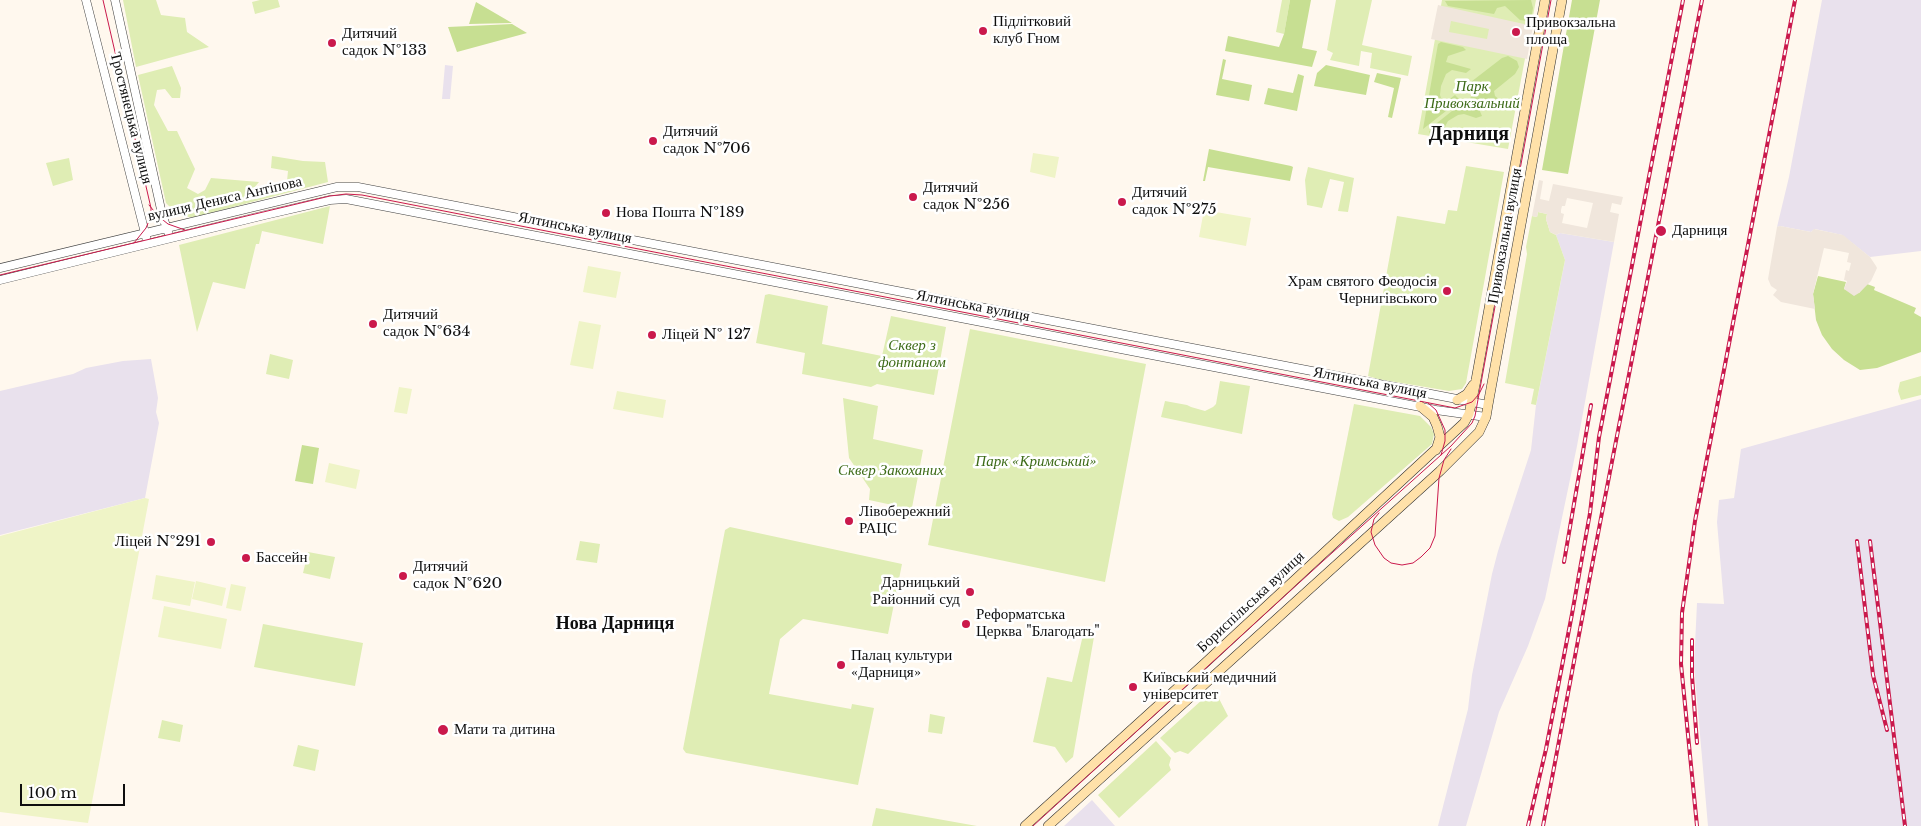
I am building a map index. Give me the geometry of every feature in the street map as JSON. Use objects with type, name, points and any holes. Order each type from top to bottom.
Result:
[{"type":"main road","name":"Привокзальна вулиця","points":[[1469,414],[1545,0]]},
{"type":"main road","name":"Привокзальна вулиця","points":[[1486,417],[1562,0]]},
{"type":"main road","points":[[1457,400],[1470,391],[1476,380]]},
{"type":"main road","points":[[1420,406],[1433,417],[1437,426],[1440,437],[1436,450]]},
{"type":"main road","name":"Бориспільська вулиця","points":[[1025,826],[1460,428],[1469,414]]},
{"type":"main road","name":"Бориспільська вулиця","points":[[1048,826],[1440,471],[1478,432],[1486,417]]},
{"type":"street","name":"Тростянецька вулиця","points":[[86,0],[148,244]]},
{"type":"street","name":"Тростянецька вулиця","points":[[114,0],[134,92],[170,238]]},
{"type":"street","name":"вулиця Дениса Антіпова","points":[[0,268],[336,187],[358,187],[458,205]]},
{"type":"street","name":"вулиця Дениса Антіпова","points":[[0,280],[337,199],[351,199],[455,219]]},
{"type":"street","name":"Ялтинська вулиця","points":[[458,205],[1488,405]]},
{"type":"street","name":"Ялтинська вулиця","points":[[455,219],[1420,406],[1486,417]]},
{"type":"shaded area","points":[[1822,0],[1921,0],[1921,251],[1870,257],[1842,235],[1815,229],[1811,232],[1777,227],[1789,177]]},
{"type":"shaded area","name":"Привокзальна площа","points":[[1438,5],[1533,26],[1527,59],[1431,39]],"holes":[[[1451,21],[1489,29],[1487,39],[1449,32]]]},
{"type":"shaded area","points":[[445,65],[453,66],[450,99],[442,99]]},
{"type":"shaded area","points":[[1539,180],[1543,181],[1540,199],[1549,201],[1553,184],[1623,197],[1621,205],[1612,203],[1610,212],[1619,214],[1614,242],[1560,233],[1556,235],[1550,232],[1546,219],[1547,214],[1538,212],[1537,217],[1532,216]],"holes":[[[1567,198],[1593,203],[1587,228],[1562,223],[1564,214],[1561,213],[1561,210],[1562,206],[1565,206]]]},
{"type":"shaded area","points":[[1777,227],[1811,232],[1814,229],[1843,235],[1870,257],[1876,266],[1877,268],[1871,281],[1854,296],[1844,289],[1847,281],[1844,280],[1846,270],[1849,271],[1851,263],[1847,262],[1849,253],[1824,248],[1813,294],[1815,309],[1781,302],[1773,295],[1777,290],[1771,286],[1768,279]]},
{"type":"shaded area","points":[[1560,233],[1614,242],[1577,446],[1545,599],[1528,646],[1499,712],[1466,826],[1438,826],[1468,709],[1472,675],[1492,574],[1531,450],[1536,405],[1565,260],[1556,235]]},
{"type":"shaded area","points":[[151,359],[158,398],[156,412],[159,423],[145,498],[0,535],[0,391],[73,374],[86,368],[123,361]]},
{"type":"shaded area","points":[[1921,399],[1921,826],[1708,826],[1694,666],[1697,603],[1724,604],[1717,522],[1719,500],[1734,498],[1741,449]]},
{"type":"shaded area","points":[[1092,800],[1115,826],[1064,826]]},
{"type":"green space","points":[[123,0],[156,0],[161,15],[185,18],[187,32],[209,47],[136,67]]},
{"type":"green space","points":[[278,0],[280,7],[255,14],[252,2]]},
{"type":"green space","points":[[1282,0],[1290,0],[1284,34],[1276,32]]},
{"type":"green space","points":[[1290,0],[1311,0],[1302,48],[1317,51],[1312,67],[1225,51],[1228,36],[1279,47],[1284,34]]},
{"type":"green space","points":[[1336,0],[1372,0],[1362,45],[1412,56],[1408,76],[1370,68],[1372,53],[1361,51],[1359,66],[1330,60],[1333,53],[1327,50]]},
{"type":"green space","name":"Парк Привокзальний","points":[[1442,0],[1536,0],[1508,149],[1418,134]]},
{"type":"green space","points":[[1531,0],[1533,8],[1531,20],[1528,21],[1520,20],[1505,6],[1497,8],[1494,14],[1448,6],[1445,1]]},
{"type":"green space","points":[[1572,0],[1600,0],[1568,174],[1542,170]]},
{"type":"green space","points":[[476,2],[512,23],[469,24]]},
{"type":"green space","points":[[512,24],[527,33],[457,52],[448,27]]},
{"type":"green space","points":[[1441,42],[1463,47],[1466,50],[1448,56],[1446,62],[1471,69],[1466,73],[1452,70],[1446,74],[1441,86],[1440,95],[1443,104],[1455,95],[1460,100],[1423,129],[1438,44]]},
{"type":"green space","points":[[1508,56],[1517,61],[1519,67],[1515,74],[1494,91],[1495,96],[1501,101],[1492,106],[1473,101],[1470,98],[1475,94],[1468,90],[1467,85],[1502,58]]},
{"type":"green space","points":[[1223,59],[1226,60],[1222,79],[1252,85],[1249,101],[1216,95]]},
{"type":"green space","points":[[1326,65],[1370,75],[1366,95],[1314,86],[1317,73]]},
{"type":"green space","points":[[172,66],[181,88],[180,98],[172,98],[165,89],[157,90],[154,105],[168,131],[177,131],[195,169],[187,188],[198,194],[205,190],[211,178],[259,182],[254,188],[258,191],[264,186],[274,186],[279,182],[287,181],[288,171],[271,168],[272,156],[325,162],[328,182],[195,217],[184,217],[176,213],[166,203],[138,75]]},
{"type":"green space","points":[[1377,73],[1401,78],[1392,118],[1388,117],[1394,88],[1374,82]]},
{"type":"green space","points":[[1298,74],[1304,76],[1297,111],[1264,104],[1268,88],[1293,93]]},
{"type":"green space","points":[[1462,103],[1479,109],[1482,116],[1476,118],[1464,114],[1458,115],[1448,121],[1440,136],[1429,132],[1432,127]]},
{"type":"green space","points":[[1209,149],[1291,166],[1293,167],[1290,181],[1208,167],[1205,181],[1203,181]]},
{"type":"green space","points":[[1033,153],[1059,157],[1055,178],[1030,172]]},
{"type":"green space","points":[[69,158],[73,180],[53,186],[46,163]]},
{"type":"green space","points":[[1466,166],[1504,172],[1466,383],[1462,389],[1449,391],[1368,376],[1397,216],[1445,224],[1448,210],[1457,211]]},
{"type":"green space","points":[[1308,167],[1354,178],[1348,212],[1338,211],[1344,182],[1330,179],[1322,208],[1307,205],[1305,180]]},
{"type":"green space","points":[[330,206],[323,244],[262,231],[259,244],[256,244],[245,289],[213,282],[197,332],[179,245]]},
{"type":"green space","points":[[1204,210],[1251,218],[1246,246],[1199,237]]},
{"type":"green space","points":[[1538,212],[1547,214],[1546,219],[1550,232],[1556,235],[1565,260],[1536,405],[1531,404],[1534,389],[1505,383],[1527,254],[1526,247],[1532,216],[1537,217]]},
{"type":"green space","points":[[588,266],[621,272],[616,298],[583,292]]},
{"type":"green space","points":[[1818,276],[1846,282],[1844,289],[1859,293],[1867,284],[1875,287],[1874,290],[1916,308],[1914,313],[1921,317],[1921,352],[1877,368],[1860,370],[1844,360],[1832,349],[1822,335],[1816,320],[1813,294]]},
{"type":"green space","name":"Сквер з фонтаном","points":[[769,294],[828,306],[822,344],[882,356],[891,316],[946,327],[934,395],[877,384],[871,387],[802,374],[805,353],[756,343],[765,295]]},
{"type":"green space","points":[[579,321],[601,325],[593,369],[570,365]]},
{"type":"green space","name":"Парк «Кримський»","points":[[970,329],[1146,364],[1105,582],[928,545]]},
{"type":"green space","points":[[270,354],[293,360],[289,379],[266,374]]},
{"type":"green space","points":[[1921,376],[1921,395],[1901,400],[1898,391],[1900,382]]},
{"type":"green space","points":[[1220,381],[1250,386],[1242,434],[1161,417],[1165,401],[1205,411],[1213,407],[1216,404]]},
{"type":"green space","points":[[399,387],[412,389],[407,414],[394,412]]},
{"type":"green space","points":[[617,391],[666,400],[663,418],[613,409]]},
{"type":"green space","name":"Сквер Закоханих","points":[[843,398],[878,406],[873,439],[923,450],[910,518],[896,515],[897,506],[869,500],[870,489],[849,458]]},
{"type":"green space","points":[[1354,404],[1420,416],[1431,427],[1434,434],[1432,444],[1348,517],[1339,521],[1333,518],[1332,514]]},
{"type":"green space","points":[[302,445],[319,448],[313,484],[295,481]]},
{"type":"green space","points":[[329,463],[360,470],[356,489],[325,482]]},
{"type":"green space","points":[[145,498],[149,499],[88,823],[0,812],[0,536]]},
{"type":"green space","points":[[730,527],[902,564],[888,634],[803,619],[780,639],[769,694],[851,709],[852,704],[874,708],[858,785],[686,753],[683,749],[725,530]]},
{"type":"green space","points":[[580,541],[600,544],[597,563],[576,560]]},
{"type":"green space","points":[[308,552],[335,557],[330,579],[303,573]]},
{"type":"green space","points":[[156,575],[195,582],[190,606],[152,599]]},
{"type":"green space","points":[[196,581],[226,588],[222,606],[192,599]]},
{"type":"green space","points":[[231,584],[246,587],[241,611],[226,608]]},
{"type":"green space","points":[[164,606],[227,619],[221,649],[158,637]]},
{"type":"green space","points":[[263,624],[363,643],[355,686],[254,667]]},
{"type":"green space","points":[[1083,635],[1094,637],[1073,757],[1066,763],[1055,747],[1033,742],[1047,677],[1072,682]]},
{"type":"green space","points":[[1214,689],[1228,716],[1188,754],[1180,751],[1175,753],[1160,738]]},
{"type":"green space","points":[[930,714],[945,717],[942,734],[928,732]]},
{"type":"green space","points":[[162,720],[183,725],[180,742],[158,738]]},
{"type":"green space","points":[[1156,741],[1171,758],[1169,765],[1171,770],[1119,818],[1098,795]]},
{"type":"green space","points":[[298,745],[319,750],[315,771],[293,766]]},
{"type":"green space","points":[[876,808],[977,826],[872,826]]},
{"type":"tram line","points":[[103,0],[151,208],[151,216],[146,228],[134,243]]},
{"type":"tram line","points":[[1033,826],[1451,446],[1472,423],[1475,416],[1551,0]]},
{"type":"tram line","points":[[0,275],[330,196],[362,195],[1455,408],[1472,402],[1484,384]]},
{"type":"tram line","points":[[149,205],[168,224],[185,230]]},
{"type":"tram line","points":[[1428,403],[1436,410],[1445,430],[1445,441],[1441,455]]},
{"type":"tram line","points":[[1379,513],[1374,519],[1371,532],[1375,545],[1384,558],[1391,563],[1402,565],[1413,563],[1421,557],[1430,548],[1435,536],[1439,478],[1444,460],[1451,449]]},
{"type":"railway","points":[[1528,826],[1546,749],[1572,614],[1590,513],[1599,437],[1683,0]]},
{"type":"railway","points":[[1543,826],[1702,0]]},
{"type":"railway","points":[[1697,826],[1681,664],[1682,613],[1695,521],[1795,0]]},
{"type":"railway","points":[[1564,562],[1591,405]]},
{"type":"railway","points":[[1857,541],[1873,675],[1887,730]]},
{"type":"railway","points":[[1870,541],[1905,826]]},
{"type":"railway","points":[[1692,640],[1692,676],[1697,743]]},
{"type":"place","name":"Підлітковий клуб Гном","points":[[983,31]]},
{"type":"place","name":"Привокзальна площа","points":[[1516,32]]},
{"type":"place","name":"Дитячий садок №133","points":[[332,43]]},
{"type":"place","name":"Дитячий садок №706","points":[[653,141]]},
{"type":"place","name":"Дитячий садок №256","points":[[913,197]]},
{"type":"place","name":"Дитячий садок №275","points":[[1122,202]]},
{"type":"place","name":"Нова Пошта №189","points":[[606,213]]},
{"type":"place","name":"Дарниця","points":[[1661,231]]},
{"type":"place","name":"Храм святого Феодосія Чернигівського","points":[[1447,291]]},
{"type":"place","name":"Дитячий садок №634","points":[[373,324]]},
{"type":"place","name":"Ліцей № 127","points":[[652,335]]},
{"type":"place","name":"Лівобережний РАЦС","points":[[849,521]]},
{"type":"place","name":"Ліцей №291","points":[[211,542]]},
{"type":"place","name":"Бассейн","points":[[246,558]]},
{"type":"place","name":"Дитячий садок №620","points":[[403,576]]},
{"type":"place","name":"Дарницький Районний суд","points":[[970,592]]},
{"type":"place","name":"Реформатська Церква \"Благодать\"","points":[[966,624]]},
{"type":"place","name":"Палац культури «Дарниця»","points":[[841,665]]},
{"type":"place","name":"Київський медичний університет","points":[[1133,687]]},
{"type":"place","name":"Мати та дитина","points":[[443,730]]},
{"type":"district","name":"Дарниця","points":[[1469,134]]},
{"type":"district","name":"Нова Дарниця","points":[[615,624]]}]
